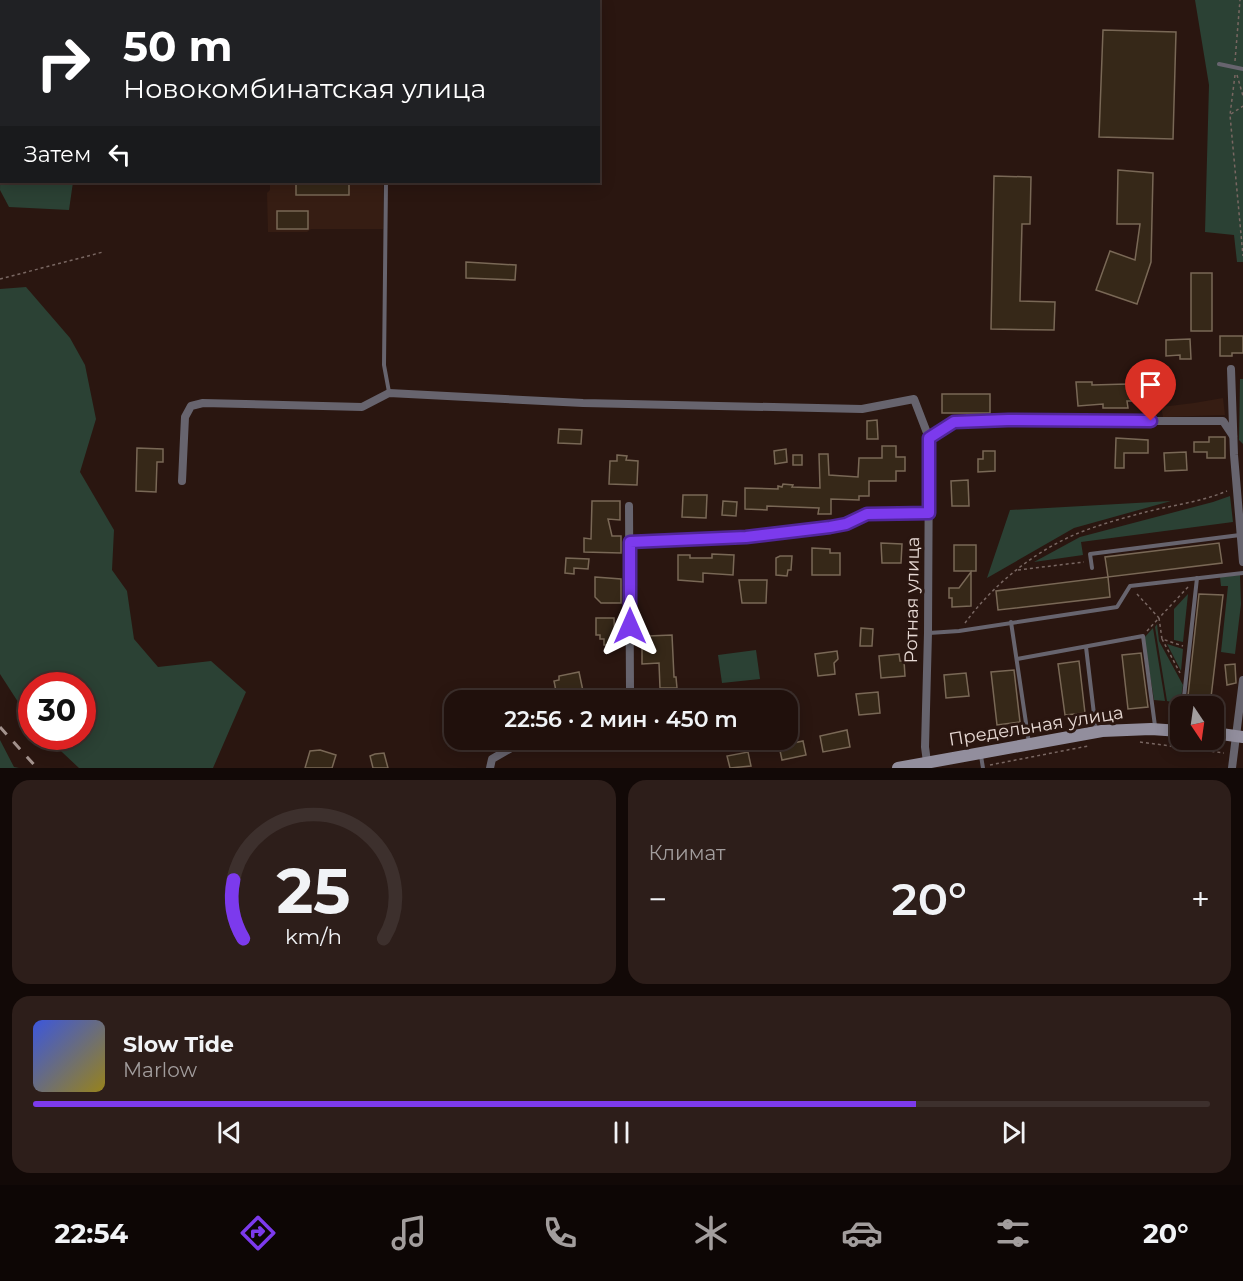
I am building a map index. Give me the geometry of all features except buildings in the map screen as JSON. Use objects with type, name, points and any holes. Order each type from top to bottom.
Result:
[{"type":"street","points":[[1231,369],[1233,436],[1238,455],[1236,488],[1243,562]]},
{"type":"street","points":[[182,481],[185,417],[191,406],[203,403],[362,407],[389,393],[583,403],[862,409],[914,399],[929,438],[954,422],[1008,420],[1223,421],[1233,436]]},
{"type":"street","name":"Ротная улица","points":[[927,762],[925,747],[929,438]]},
{"type":"street","points":[[629,690],[630,506]]},
{"type":"street","points":[[630,542],[746,537],[838,526],[867,514],[929,513]]},
{"type":"street","points":[[1232,768],[1239,736],[1243,680]]},
{"type":"street","name":"Предельная улица","points":[[898,768],[1116,729],[1170,730]]},
{"type":"street","points":[[1224,734],[1239,736]]},
{"type":"street","points":[[490,768],[492,759],[508,750]]},
{"type":"lane","points":[[1219,64],[1243,69]]},
{"type":"lane","points":[[386,183],[384,365],[389,393]]},
{"type":"lane","points":[[1092,568],[1090,554],[1240,535]]},
{"type":"lane","points":[[928,633],[959,631],[1117,607],[1130,586],[1243,573]]},
{"type":"lane","points":[[1184,696],[1197,578]]},
{"type":"lane","points":[[1011,622],[1029,744]]},
{"type":"lane","points":[[1017,659],[1143,636],[1155,729]]},
{"type":"lane","points":[[1086,647],[1096,732]]},
{"type":"lane","points":[[981,753],[983,767]]},
{"type":"path","points":[[1235,68],[1240,0]]},
{"type":"path","points":[[1243,96],[1236,70],[1230,115],[1243,256]]},
{"type":"path","points":[[1230,115],[1243,106]]},
{"type":"path","points":[[0,279],[103,252]]},
{"type":"path","points":[[959,631],[987,597],[1032,557],[1076,534],[1148,512],[1210,498],[1236,488]]},
{"type":"path","points":[[1017,570],[1091,561]]},
{"type":"path","points":[[1143,636],[1197,578]]},
{"type":"path","points":[[1130,586],[1159,618],[1162,639],[1185,684]]},
{"type":"path","points":[[1162,639],[1190,648]]},
{"type":"path","points":[[1134,741],[1234,754]]},
{"type":"path","points":[[983,767],[1088,746]]},
{"type":"shaded area","points":[[270,183],[383,183],[383,229],[311,229],[307,232],[268,232],[267,193],[270,190]]},
{"type":"shaded area","points":[[1223,398],[1225,415],[1163,417],[1161,407]]},
{"type":"green space","points":[[1195,0],[1243,0],[1243,262],[1237,262],[1234,235],[1205,232],[1209,85]]},
{"type":"green space","points":[[0,183],[73,183],[69,210],[9,207],[0,190]]},
{"type":"green space","points":[[26,287],[70,338],[85,365],[96,419],[80,472],[114,530],[112,570],[127,591],[134,639],[158,667],[211,661],[246,692],[213,768],[79,768],[60,750],[96,750],[96,672],[18,672],[18,702],[0,674],[0,289]]},
{"type":"green space","points":[[1240,379],[1243,379],[1243,444],[1239,440]]},
{"type":"green space","points":[[1230,496],[1233,522],[1081,542],[1083,555],[1034,562],[1080,537]]},
{"type":"green space","points":[[1171,501],[1074,528],[987,578],[1010,510]]},
{"type":"green space","points":[[1240,575],[1241,604],[1235,654],[1221,652],[1228,586],[1221,586],[1220,577]]},
{"type":"green space","points":[[1188,594],[1183,642],[1174,640],[1174,609]]},
{"type":"green space","points":[[1157,624],[1159,641],[1183,685],[1181,696],[1170,696],[1170,702],[1167,701],[1155,627]]},
{"type":"green space","points":[[1153,628],[1165,701],[1154,700],[1144,638]]},
{"type":"green space","points":[[1167,644],[1183,649],[1181,671]]},
{"type":"green space","points":[[756,650],[760,679],[722,683],[718,655]]},
{"type":"green space","points":[[0,740],[14,767],[19,768],[0,768]]},
{"type":"railway","points":[[0,727],[37,768]]},
{"type":"route","points":[[630,626],[630,542],[746,537],[846,524],[867,514],[929,513],[929,438],[954,422],[1151,421]]}]
